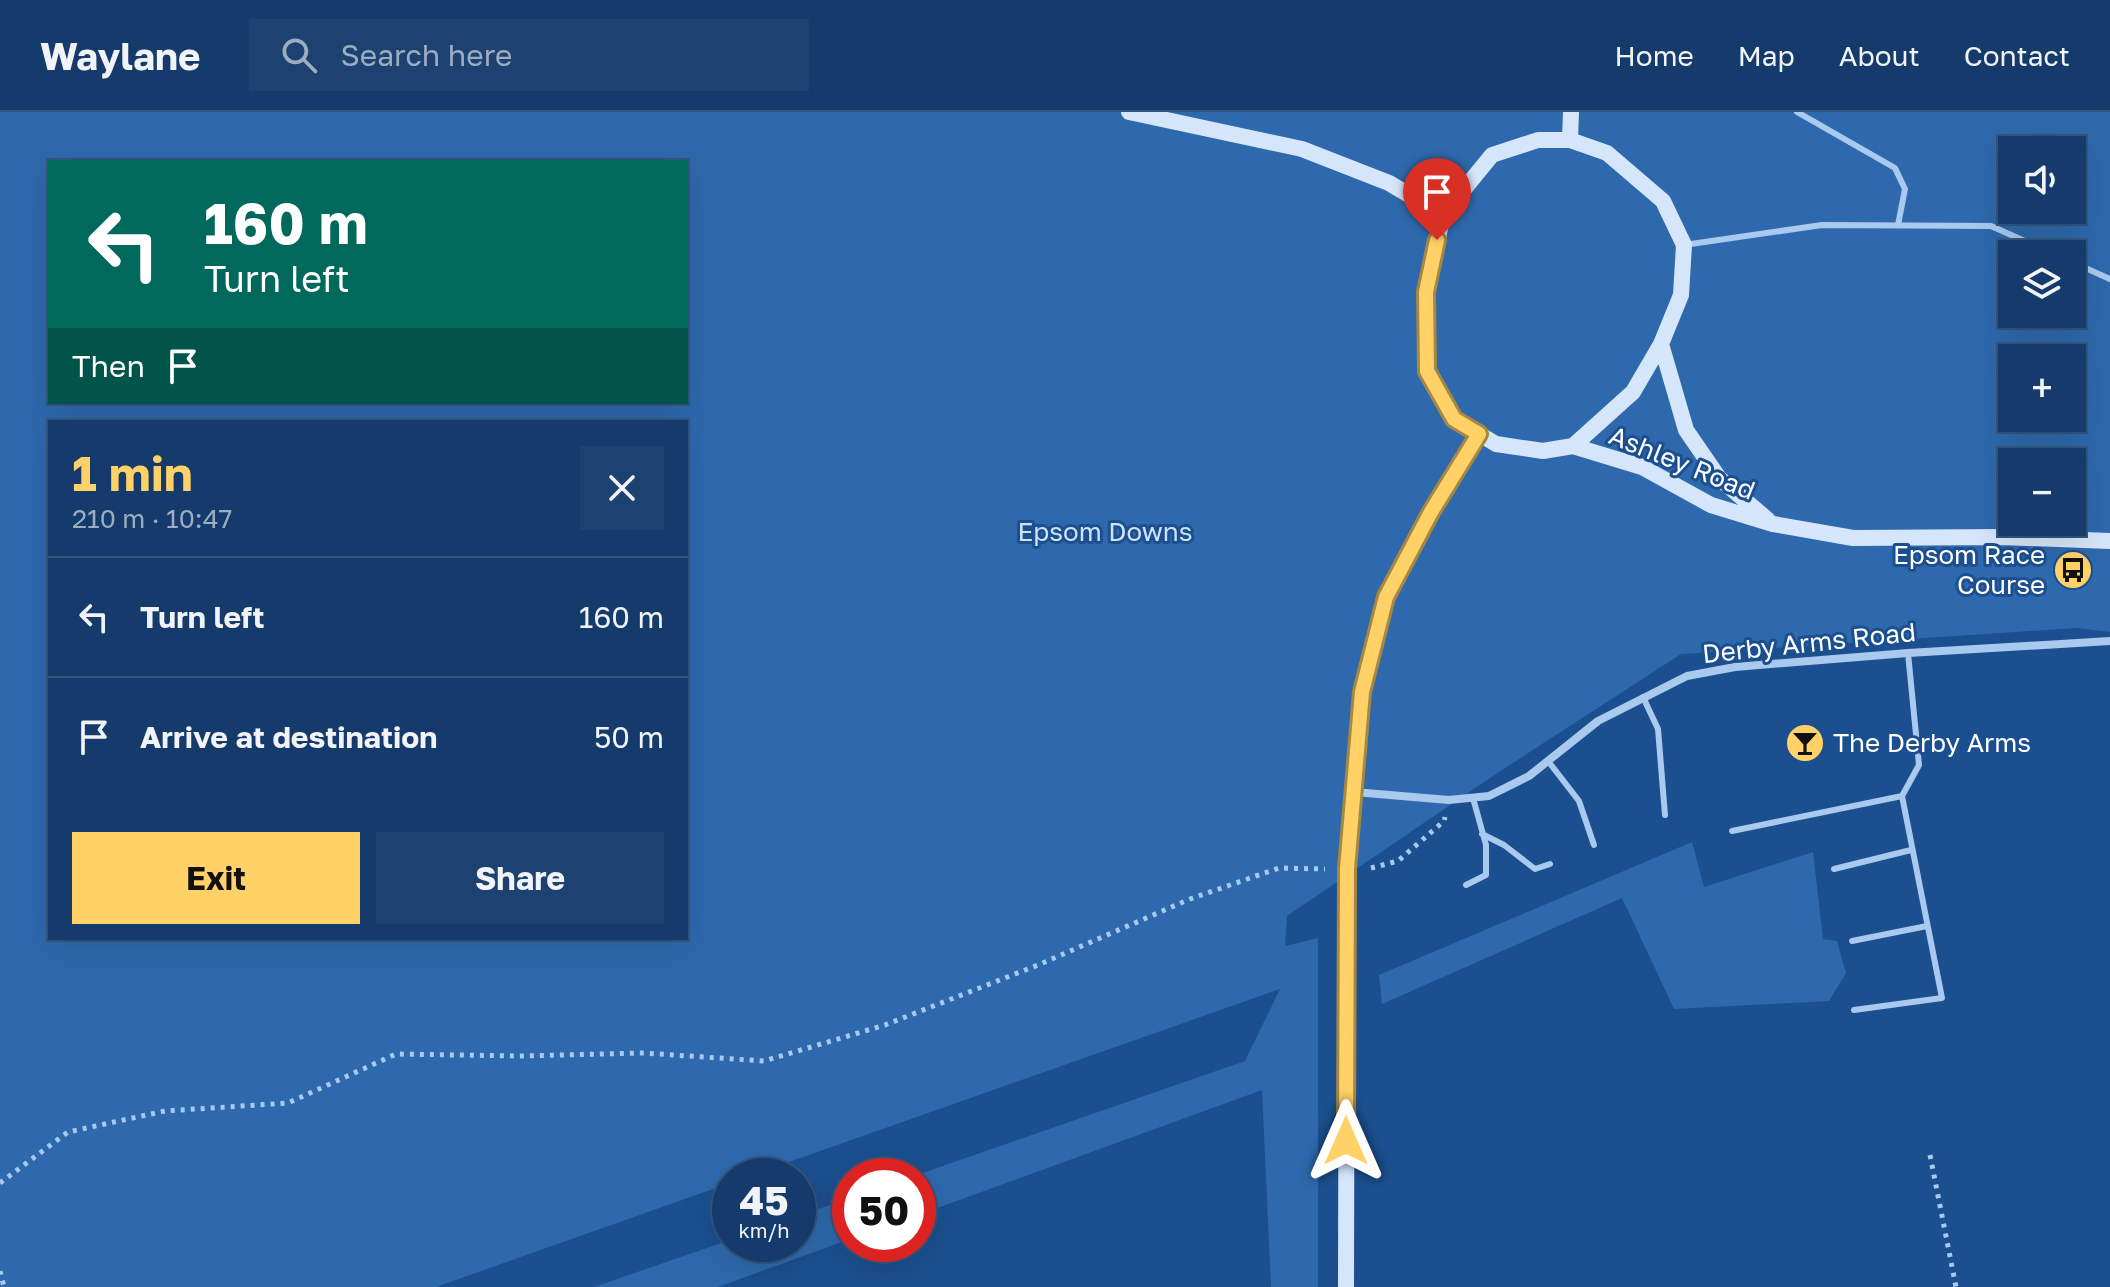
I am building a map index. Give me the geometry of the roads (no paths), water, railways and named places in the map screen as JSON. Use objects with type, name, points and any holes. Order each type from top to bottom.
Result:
[{"type":"main road","points":[[1129,112],[1302,149],[1389,183],[1443,215]]},
{"type":"main road","points":[[1570,140],[1571,112]]},
{"type":"main road","points":[[1538,140],[1570,140],[1607,153],[1663,201],[1684,245],[1681,295],[1661,344],[1633,392],[1573,446],[1543,451],[1496,444],[1454,419],[1427,371],[1426,292],[1443,215],[1492,155],[1538,140]]},
{"type":"main road","name":"Ashley Road","points":[[1661,344],[1686,430],[1719,478],[1773,524]]},
{"type":"main road","points":[[1346,1287],[1347,869],[1362,692],[1386,597],[1431,512],[1479,434]]},
{"type":"main road","name":"Ashley Road","points":[[1573,446],[1642,467],[1711,505],[1773,524],[1853,538],[2002,537],[2110,541]]},
{"type":"street","name":"Derby Arms Road","points":[[1354,792],[1449,800],[1489,796],[1529,776],[1598,721],[1687,676],[1735,667],[2110,641]]},
{"type":"lane","points":[[1797,112],[1895,168],[1905,189],[1898,225]]},
{"type":"lane","points":[[1684,245],[1822,225],[1991,226],[2022,240]]},
{"type":"lane","points":[[2086,268],[2110,279]]},
{"type":"lane","points":[[1854,1010],[1942,998],[1902,796],[1919,765],[1908,653]]},
{"type":"lane","points":[[1643,697],[1658,729],[1665,815]]},
{"type":"lane","points":[[1548,761],[1579,801],[1594,845]]},
{"type":"lane","points":[[1732,831],[1902,796]]},
{"type":"lane","points":[[1466,885],[1486,875],[1486,845],[1473,798]]},
{"type":"lane","points":[[1482,834],[1504,845],[1535,869],[1550,864]]},
{"type":"lane","points":[[1834,869],[1911,850]]},
{"type":"lane","points":[[1852,941],[1927,926]]},
{"type":"place","name":"Epsom Race Course","points":[[2073,570]]},
{"type":"place","name":"The Derby Arms","points":[[1805,743]]},
{"type":"park label","name":"Epsom Downs","points":[[1105,532]]}]
